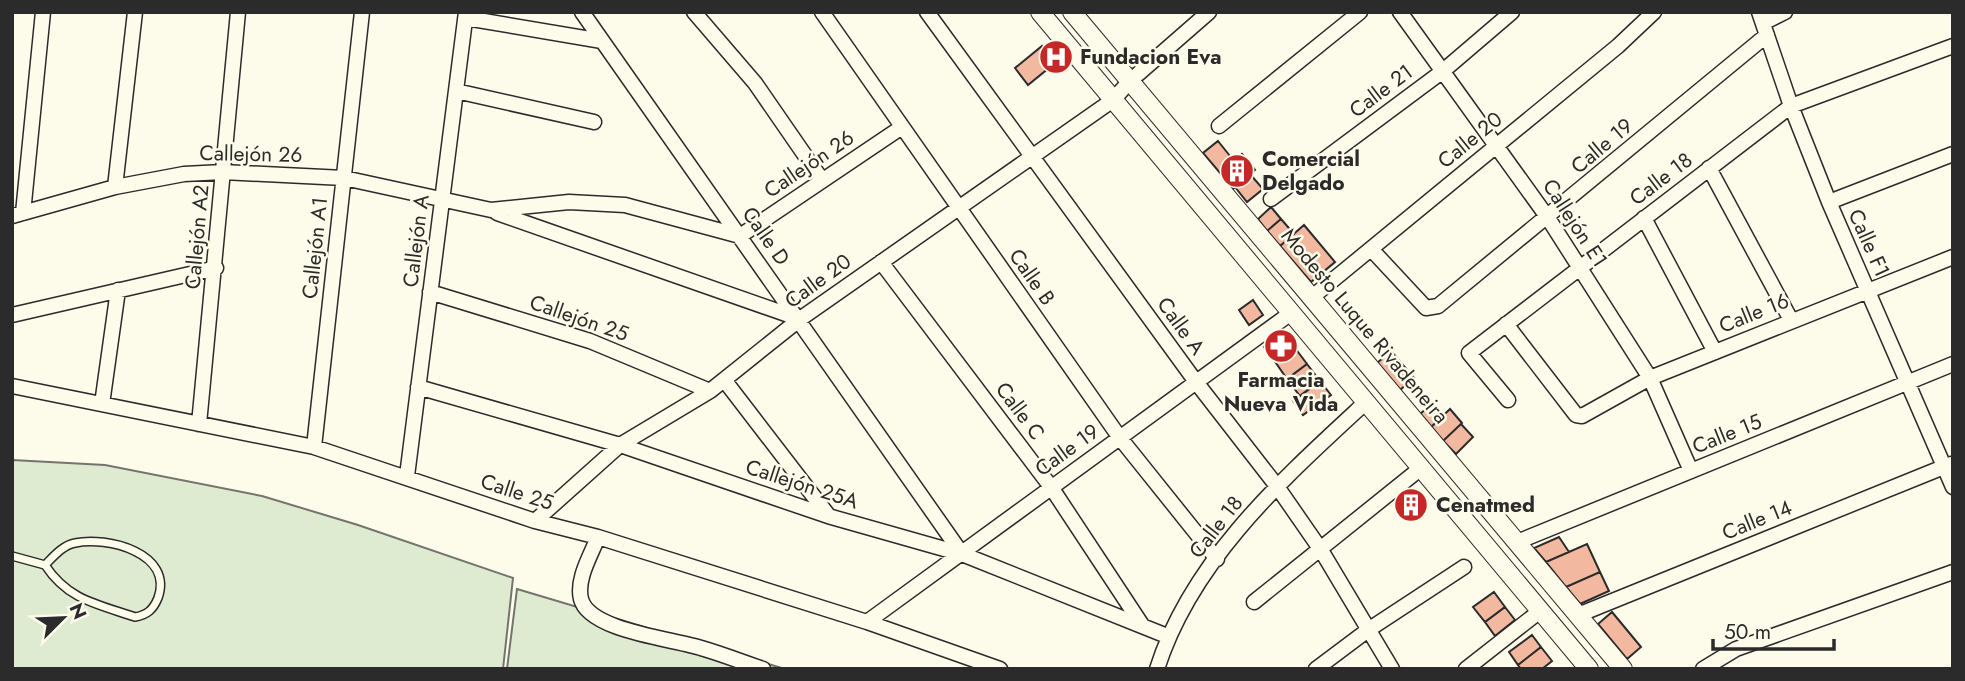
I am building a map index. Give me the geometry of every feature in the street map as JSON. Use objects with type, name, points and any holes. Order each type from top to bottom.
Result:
[{"type":"street","points":[[17,215],[43,12]]},
{"type":"street","points":[[115,187],[135,12]]},
{"type":"street","name":"Callejón A2","points":[[199,424],[216,268],[238,12]]},
{"type":"street","name":"Callejón A1","points":[[314,447],[362,12]]},
{"type":"street","name":"Calle D","points":[[582,12],[800,319],[962,554]]},
{"type":"street","points":[[694,12],[755,83],[822,180]]},
{"type":"street","name":"Calle B","points":[[822,12],[1120,438],[1217,559]]},
{"type":"street","name":"Calle A","points":[[927,12],[1034,155],[1196,382],[1276,485],[1321,550],[1392,669]]},
{"type":"street","points":[[1040,12],[1589,669]]},
{"type":"street","name":"Modesto Luque Rivadeneira","points":[[1072,12],[1102,47],[1134,77],[1217,185],[1623,669]]},
{"type":"street","name":"Calle 20","points":[[535,521],[620,445],[710,391],[800,319],[1113,100],[1134,77],[1209,12]]},
{"type":"street","points":[[1219,126],[1360,12]]},
{"type":"street","name":"Callejón E1","points":[[1400,12],[1548,218],[1650,378],[1692,471]]},
{"type":"street","name":"Calle 21","points":[[1271,199],[1443,71],[1512,12]]},
{"type":"street","name":"Calle 20","points":[[1311,298],[1497,146],[1654,12]]},
{"type":"street","name":"Calle 19","points":[[1371,249],[1419,303],[1431,309],[1548,218],[1763,23],[1785,12]]},
{"type":"street","points":[[466,15],[602,41]]},
{"type":"street","name":"Callejón A","points":[[407,476],[466,15]]},
{"type":"street","name":"Calle F1","points":[[1763,23],[1791,106],[1829,202],[1907,383],[1949,465],[1953,487]]},
{"type":"street","points":[[1059,34],[1076,42],[1089,57],[1102,47]]},
{"type":"street","name":"Calle 18","points":[[1508,400],[1469,353],[1791,106],[1953,46]]},
{"type":"street","points":[[456,90],[594,122]]},
{"type":"street","name":"Callejón 26","points":[[491,211],[592,201],[625,205],[740,236],[902,127]]},
{"type":"street","points":[[1829,202],[1953,154]]},
{"type":"street","points":[[1709,169],[1791,320]]},
{"type":"street","name":"Callejón 26","points":[[17,215],[115,187],[184,174],[223,172],[344,177],[443,197],[491,211],[800,319]]},
{"type":"street","points":[[1182,184],[1195,175],[1209,185],[1217,185]]},
{"type":"street","points":[[1644,218],[1715,352]]},
{"type":"street","name":"Calle 16","points":[[1506,324],[1576,415],[1588,414],[1650,378],[1953,257]]},
{"type":"street","name":"Calle C","points":[[881,262],[1051,487],[1142,625]]},
{"type":"street","points":[[12,315],[216,268]]},
{"type":"street","points":[[102,404],[118,290]]},
{"type":"street","name":"Callejón 25","points":[[430,292],[590,341],[710,391]]},
{"type":"street","name":"Calle 19","points":[[867,622],[1291,313]]},
{"type":"street","name":"Calle 15","points":[[1517,542],[1953,364]]},
{"type":"street","points":[[724,381],[828,516]]},
{"type":"street","name":"Calle 25","points":[[12,386],[314,447],[535,521],[598,537],[867,622],[1000,669]]},
{"type":"street","name":"Callejón 25A","points":[[418,387],[620,445],[828,516],[962,554],[1167,636]]},
{"type":"street","name":"Calle 18","points":[[1157,669],[1167,636],[1187,599],[1217,559],[1276,485],[1366,402]]},
{"type":"street","name":"Calle 14","points":[[1578,615],[1949,465]]},
{"type":"street","points":[[1254,602],[1421,468]]},
{"type":"street","points":[[598,537],[581,579],[581,600],[591,614],[629,631],[699,647],[762,669]]},
{"type":"street","points":[[1316,669],[1368,630],[1464,567]]},
{"type":"street","points":[[1703,669],[1736,649],[1953,572]]},
{"type":"street","points":[[1466,669],[1540,611]]},
{"type":"lane","points":[[12,556],[45,565],[57,583],[68,592],[135,617],[145,615],[155,607],[161,589],[160,573],[150,560],[135,550],[74,543],[61,549],[45,565]]},
{"type":"green space","points":[[12,460],[105,465],[262,496],[358,525],[513,578],[503,669],[12,669]]},
{"type":"green space","points":[[517,589],[785,669],[507,669]]},
{"type":"building","points":[[1042,46],[1055,63],[1028,85],[1015,68]]},
{"type":"building","points":[[1218,141],[1234,161],[1220,173],[1203,153]]},
{"type":"building","name":"Comercial Delgado","points":[[1242,154],[1255,170],[1233,189],[1220,173]]},
{"type":"building","points":[[1250,174],[1263,189],[1247,202],[1235,187]]},
{"type":"building","points":[[1271,207],[1281,219],[1267,231],[1258,219]]},
{"type":"building","points":[[1281,219],[1294,234],[1280,246],[1267,231]]},
{"type":"building","points":[[1304,225],[1335,262],[1311,282],[1280,246]]},
{"type":"building","points":[[1253,300],[1263,315],[1249,325],[1239,310]]},
{"type":"building","points":[[1280,335],[1292,351],[1276,363],[1264,347]]},
{"type":"building","points":[[1295,348],[1307,364],[1287,379],[1276,363]]},
{"type":"building","points":[[1391,351],[1414,378],[1400,390],[1377,363]]},
{"type":"building","points":[[1307,364],[1320,381],[1300,396],[1287,379]]},
{"type":"building","points":[[1320,381],[1331,395],[1303,415],[1293,401]]},
{"type":"building","points":[[1428,407],[1439,420],[1431,427],[1420,414]]},
{"type":"building","points":[[1450,409],[1462,423],[1443,441],[1431,427]]},
{"type":"building","points":[[1461,424],[1473,437],[1456,454],[1443,441]]},
{"type":"building","name":"Cenatmed","points":[[1412,494],[1421,506],[1410,516],[1400,503]]},
{"type":"building","points":[[1559,537],[1569,552],[1546,562],[1534,548]]},
{"type":"building","points":[[1587,544],[1600,572],[1566,587],[1546,562]]},
{"type":"building","points":[[1600,572],[1609,591],[1580,604],[1566,587]]},
{"type":"building","points":[[1494,592],[1505,607],[1485,622],[1473,607]]},
{"type":"building","points":[[1505,607],[1515,620],[1495,636],[1485,622]]},
{"type":"building","points":[[1612,612],[1641,647],[1627,659],[1598,624]]},
{"type":"building","points":[[1532,635],[1541,647],[1518,665],[1509,652]]},
{"type":"building","points":[[1541,647],[1552,661],[1542,669],[1521,669],[1518,665]]},
{"type":"place","name":"Fundacion Eva","points":[[1056,57]]},
{"type":"place","name":"Comercial Delgado","points":[[1237,171]]},
{"type":"place","name":"Farmacia Nueva Vida","points":[[1281,346]]},
{"type":"place","name":"Cenatmed","points":[[1411,505]]}]
